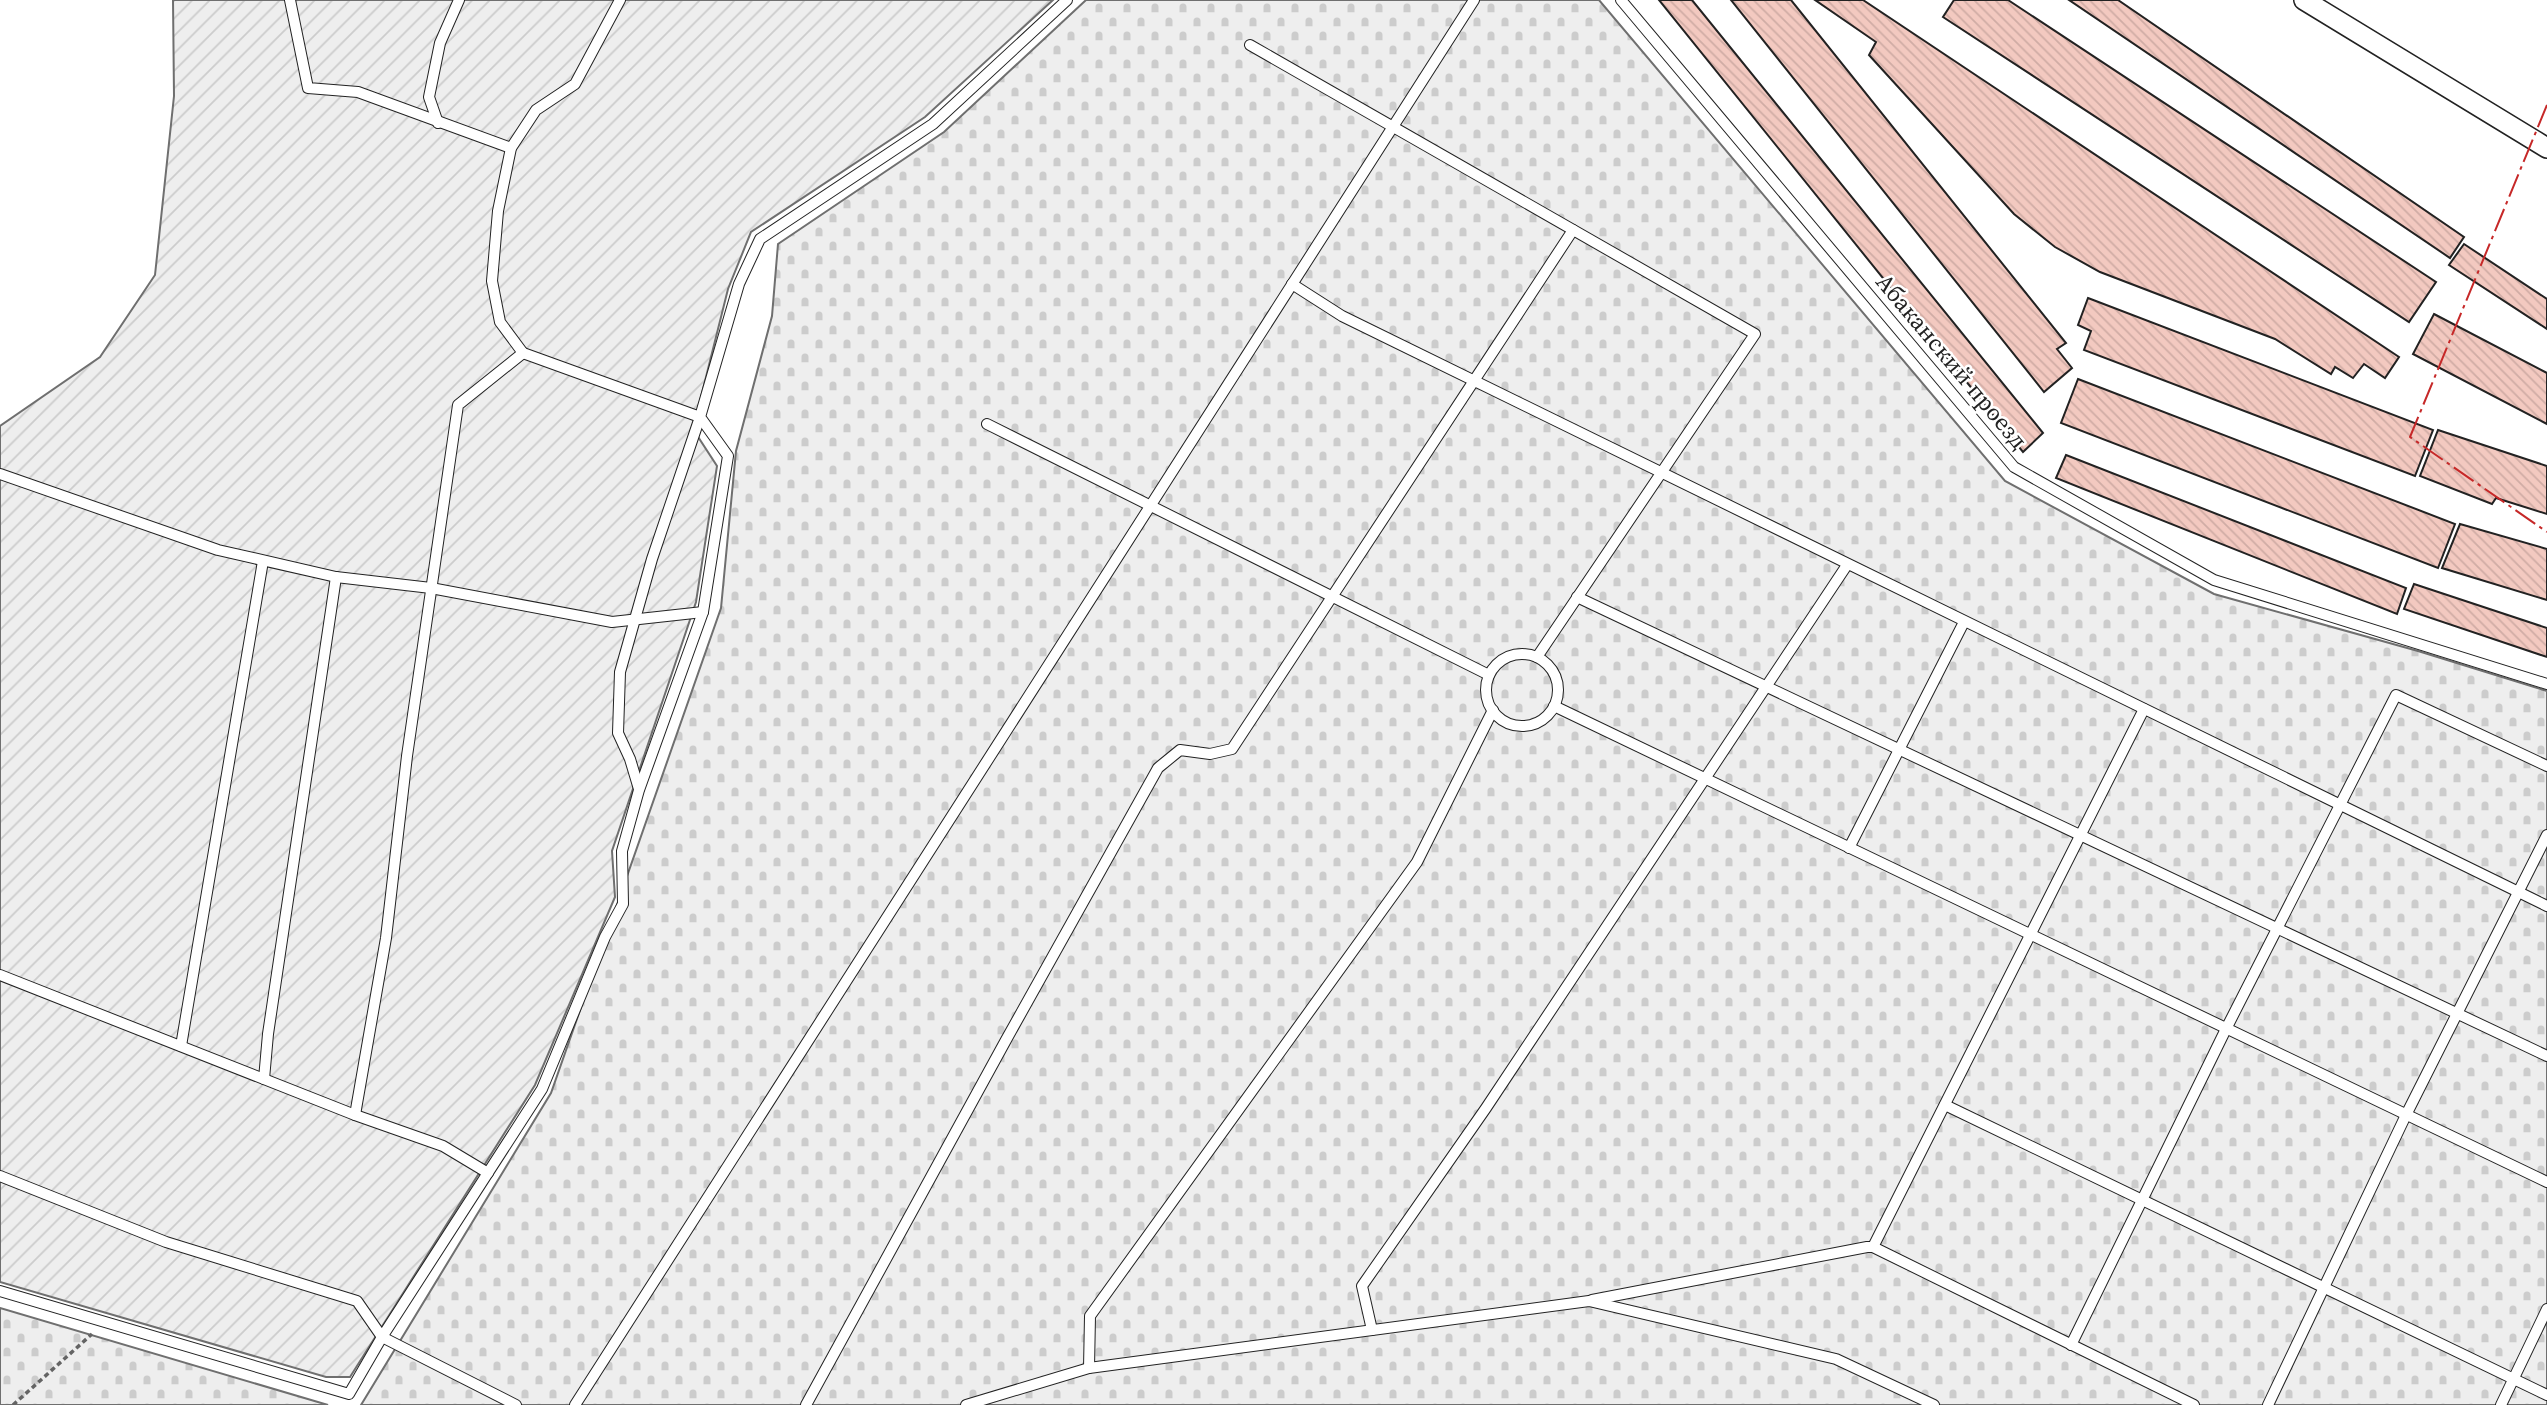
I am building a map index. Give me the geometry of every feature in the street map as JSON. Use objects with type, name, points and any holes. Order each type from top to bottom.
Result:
[{"type":"street","points":[[2304,0],[2547,148]]},
{"type":"lane","points":[[290,0],[308,89],[358,92],[511,148]]},
{"type":"lane","points":[[438,123],[429,97],[440,43],[459,0]]},
{"type":"lane","points":[[0,1292],[349,1394],[382,1337],[542,1089],[605,937],[623,904],[622,851],[639,789],[703,612],[728,456],[700,417],[523,353],[500,322],[492,281],[498,211],[511,148],[536,110],[575,84],[620,0]]},
{"type":"lane","points":[[639,789],[630,759],[618,733],[620,672],[739,284],[760,239],[933,124],[1067,0]]},
{"type":"lane","points":[[575,1405],[1474,0]]},
{"type":"lane","name":"Абаканский проезд","points":[[1620,0],[2014,467],[2214,580],[2547,684]]},
{"type":"lane","points":[[1250,46],[1755,334],[1537,657]]},
{"type":"lane","points":[[806,1405],[1158,768],[1180,750],[1210,754],[1232,749],[1573,230]]},
{"type":"lane","points":[[1292,284],[1342,317],[2547,906]]},
{"type":"lane","points":[[355,1115],[386,938],[407,755],[458,405],[523,353]]},
{"type":"lane","points":[[986,424],[1489,676]]},
{"type":"lane","points":[[0,474],[218,550],[336,577],[431,588],[612,622],[703,612]]},
{"type":"lane","points":[[181,1046],[263,561]]},
{"type":"lane","points":[[1372,1330],[1362,1286],[1494,1097],[1847,565]]},
{"type":"lane","points":[[264,1079],[270,1021],[336,577]]},
{"type":"lane","points":[[1577,597],[2547,1056]]},
{"type":"lane","points":[[1849,848],[1964,622]]},
{"type":"lane","points":[[1527,654],[1537,657],[1547,663],[1558,684],[1558,696],[1554,706],[1547,716],[1525,725],[1502,719],[1493,710],[1488,699],[1486,687],[1489,676],[1504,658],[1527,654]]},
{"type":"lane","points":[[2071,1345],[2226,1028],[2396,695],[2547,766]]},
{"type":"lane","points":[[1554,706],[2547,1182]]},
{"type":"lane","points":[[1873,1247],[2144,709]]},
{"type":"lane","points":[[1090,1368],[1090,1316],[1417,862],[1493,710]]},
{"type":"lane","points":[[2268,1405],[2406,1115],[2547,835]]},
{"type":"lane","points":[[0,975],[355,1115],[443,1146],[488,1173]]},
{"type":"lane","points":[[1945,1105],[2547,1395]]},
{"type":"lane","points":[[0,1176],[166,1242],[357,1301],[382,1337],[516,1405]]},
{"type":"lane","points":[[966,1405],[1090,1368],[1589,1301],[1873,1247],[2194,1405]]},
{"type":"lane","points":[[1589,1301],[1836,1359],[1934,1405]]},
{"type":"lane","points":[[2501,1405],[2547,1309]]},
{"type":"path","points":[[13,1405],[104,1322]]},
{"type":"green space","points":[[173,0],[1053,0],[925,117],[751,232],[728,289],[693,429],[717,466],[696,602],[612,851],[615,897],[535,1085],[350,1377],[326,1377],[0,1282],[0,426],[100,357],[155,275],[174,96]]},
{"type":"green space","points":[[1086,0],[1599,0],[2005,481],[2214,594],[2418,651],[2547,691],[2547,1405],[361,1405],[551,1093],[721,608],[736,451],[772,316],[778,244],[944,132]]},
{"type":"green space","points":[[0,1308],[328,1405],[0,1405]]},
{"type":"building","points":[[1659,0],[1692,0],[2043,433],[2023,452]]},
{"type":"building","points":[[1731,0],[1791,0],[2066,343],[2057,349],[2072,368],[2044,392]]},
{"type":"building","points":[[1815,0],[1863,0],[2399,357],[2385,378],[2364,364],[2353,378],[2335,367],[2331,374],[2275,339],[2100,272],[2055,247],[2014,214],[1869,55],[1876,42]]},
{"type":"building","points":[[1954,0],[2008,0],[2436,282],[2409,322],[1943,17]]},
{"type":"building","points":[[2069,0],[2118,0],[2464,237],[2450,258]]},
{"type":"building","points":[[2464,244],[2547,299],[2547,329],[2449,265]]},
{"type":"building","points":[[2088,298],[2433,430],[2415,476],[2084,350],[2091,331],[2078,325]]},
{"type":"building","points":[[2434,314],[2547,373],[2547,424],[2413,354]]},
{"type":"building","points":[[2078,379],[2455,524],[2438,568],[2061,423]]},
{"type":"building","points":[[2438,430],[2547,466],[2547,514],[2496,498],[2492,504],[2420,476]]},
{"type":"building","points":[[2066,455],[2406,588],[2397,614],[2056,478]]},
{"type":"building","points":[[2460,524],[2547,549],[2547,600],[2442,568]]},
{"type":"building","points":[[2414,584],[2547,628],[2547,657],[2404,609]]},
{"type":"power","points":[[2547,105],[2410,437],[2547,532]]}]
